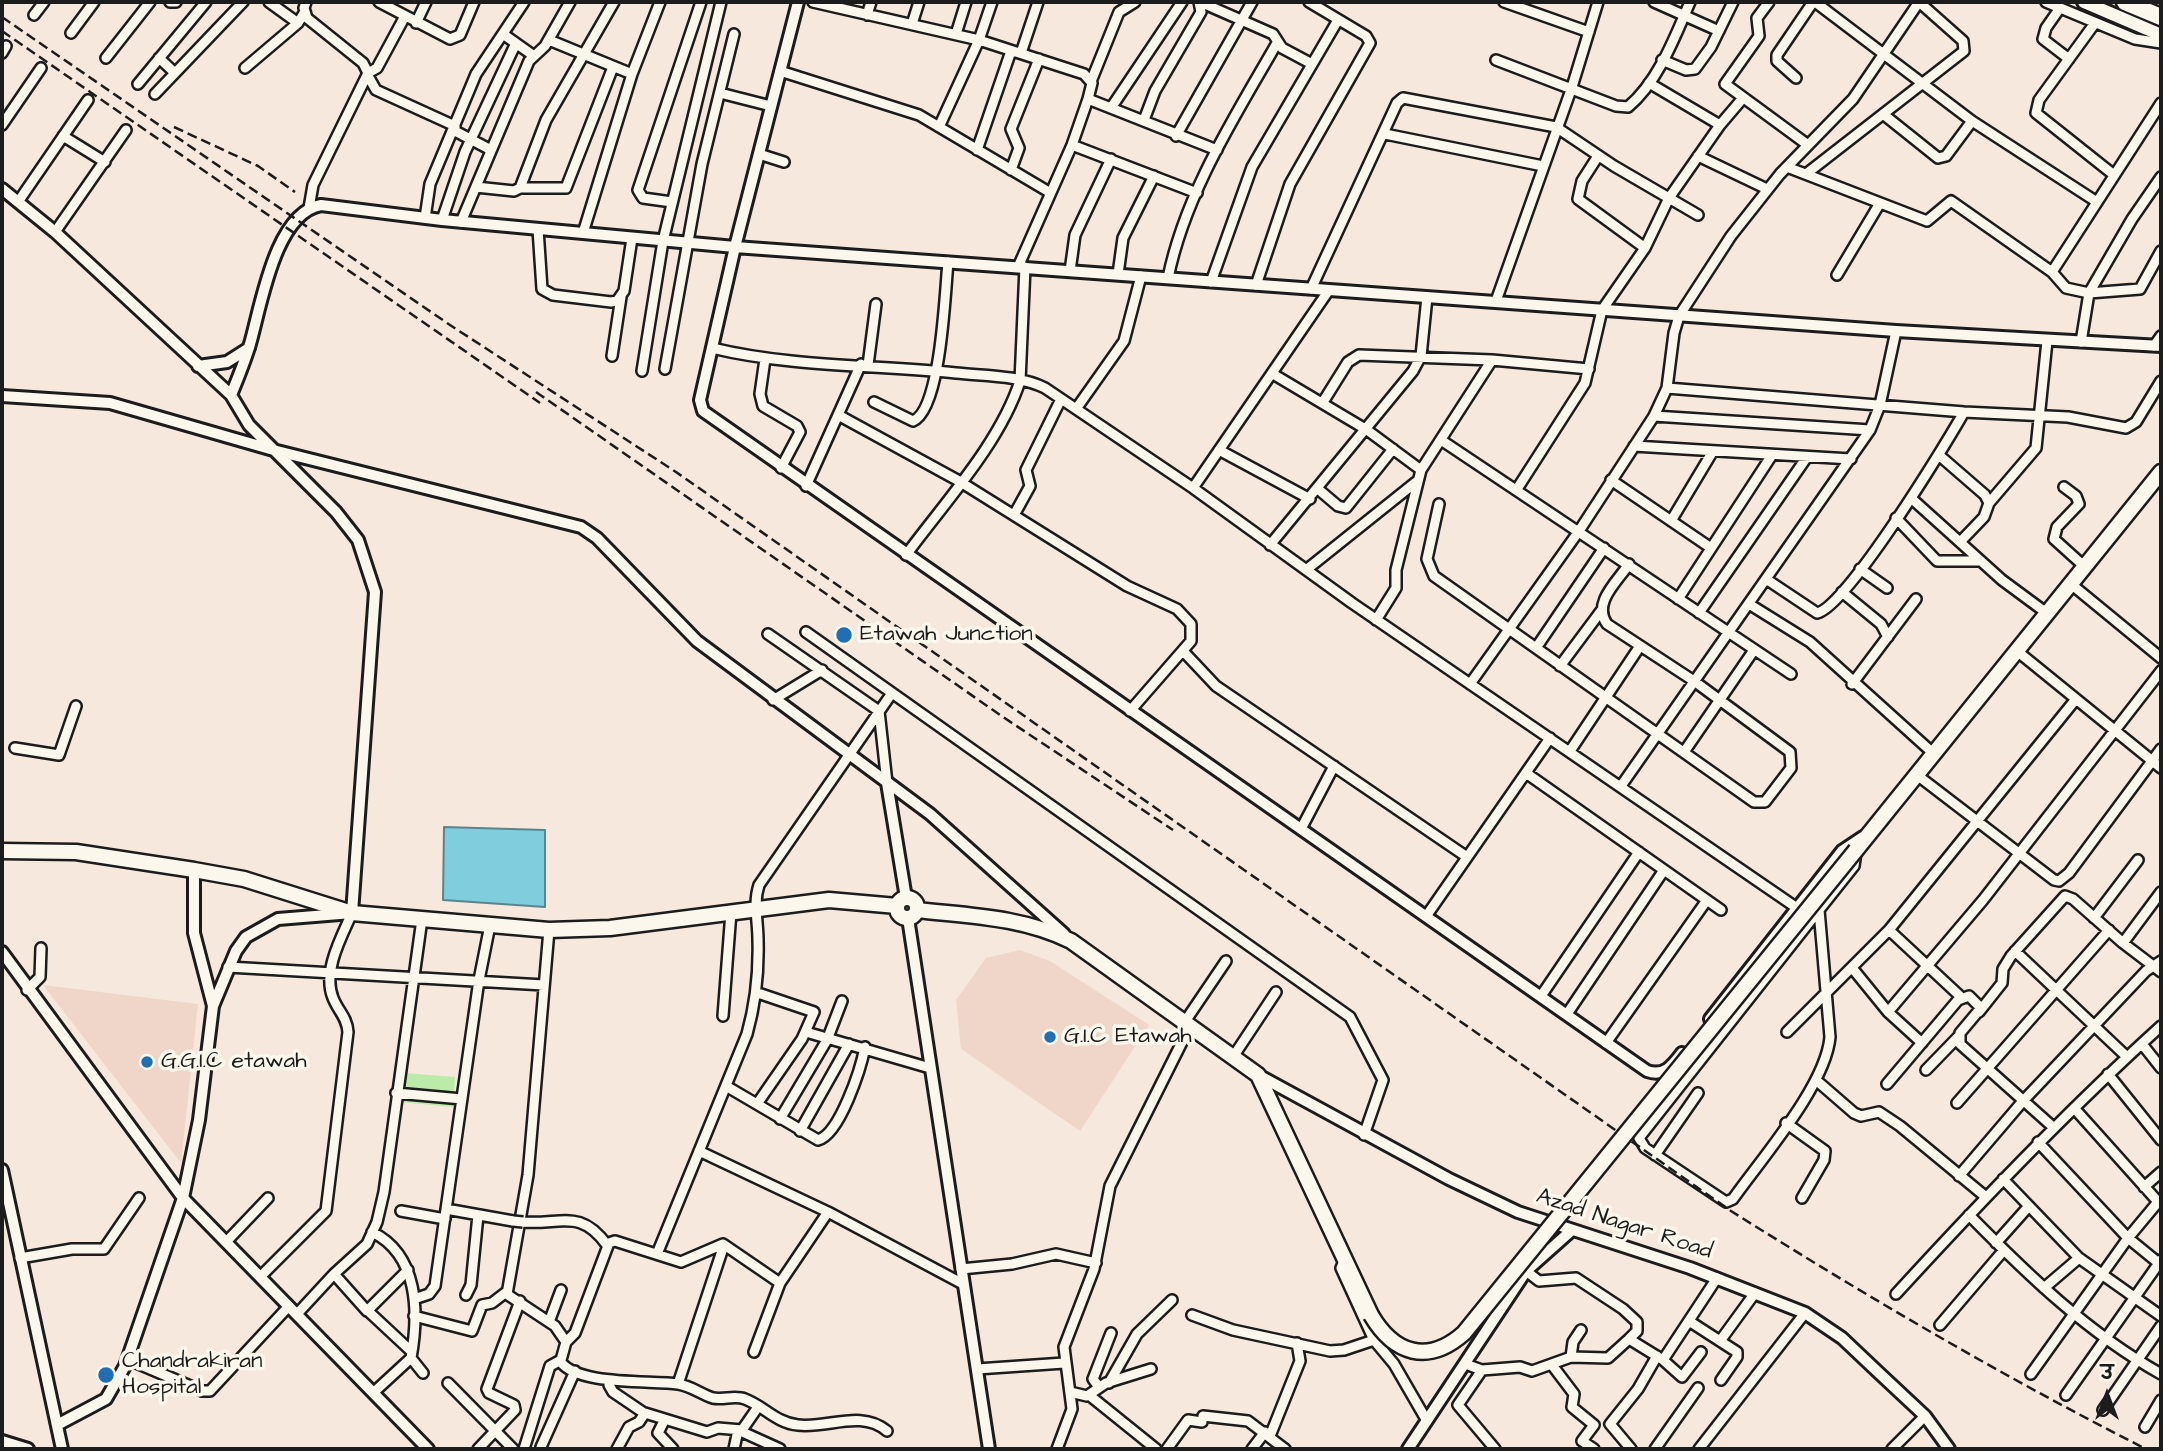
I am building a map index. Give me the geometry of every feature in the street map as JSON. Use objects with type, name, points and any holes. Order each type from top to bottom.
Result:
[{"type":"highway","points":[[2125,2],[2161,17]]},
{"type":"main road","points":[[2084,2],[2161,35]]},
{"type":"main road","points":[[2,849],[76,852],[244,879],[352,913],[549,930],[610,928],[830,900],[902,902],[898,912],[1015,920],[1042,927],[1071,941],[1258,1076],[1344,1261],[1383,1335],[1398,1346],[1417,1351],[1436,1350],[1451,1345],[1464,1334],[2161,474]]},
{"type":"street","points":[[34,15],[44,2]]},
{"type":"street","points":[[71,33],[94,2]]},
{"type":"street","points":[[106,58],[150,2]]},
{"type":"street","points":[[170,2],[176,2]]},
{"type":"street","points":[[138,84],[206,2]]},
{"type":"street","points":[[155,94],[243,2]]},
{"type":"street","points":[[269,2],[298,23]]},
{"type":"street","points":[[245,68],[298,23],[306,2]]},
{"type":"street","points":[[379,2],[404,18],[454,39],[461,32],[474,2]]},
{"type":"street","points":[[416,23],[426,2]]},
{"type":"street","points":[[425,218],[430,184],[482,61],[524,2]]},
{"type":"street","points":[[461,222],[529,61],[549,40],[570,2]]},
{"type":"street","points":[[520,188],[546,120],[614,2]]},
{"type":"street","points":[[583,233],[632,74],[660,2]]},
{"type":"street","points":[[672,202],[643,198],[638,190],[701,2]]},
{"type":"street","points":[[642,371],[663,241],[721,2]]},
{"type":"street","points":[[797,2],[735,247],[700,400],[703,411],[806,486],[1654,1074],[1668,1070],[1846,847],[1868,835]]},
{"type":"street","points":[[813,2],[979,40],[1092,79]]},
{"type":"street","points":[[867,15],[871,2]]},
{"type":"street","points":[[912,24],[919,2]]},
{"type":"street","points":[[956,34],[966,2]]},
{"type":"street","points":[[939,127],[979,40],[992,2]]},
{"type":"street","points":[[977,150],[1038,2]]},
{"type":"street","points":[[906,555],[996,432],[1020,381],[1022,267],[1049,192],[1072,145],[1092,79],[1119,12],[1135,2]]},
{"type":"street","points":[[1111,108],[1182,2]]},
{"type":"street","points":[[1144,120],[1155,91],[1201,12],[1199,2]]},
{"type":"street","points":[[1199,2],[1273,34],[1277,43],[1312,64]]},
{"type":"street","points":[[1176,136],[1252,2]]},
{"type":"street","points":[[1256,285],[1290,184],[1370,43],[1366,36],[1309,2]]},
{"type":"street","points":[[1504,2],[1589,32]]},
{"type":"street","points":[[1496,301],[1572,87],[1598,2]]},
{"type":"street","points":[[1654,2],[1719,31]]},
{"type":"street","points":[[1496,60],[1622,108],[1635,102],[1649,83],[1690,2]]},
{"type":"street","points":[[1662,60],[1686,70],[1695,69],[1719,31],[1733,2]]},
{"type":"street","points":[[1769,2],[1757,18],[1759,36],[1725,84],[1808,145]]},
{"type":"street","points":[[1796,78],[1777,61],[1777,55],[1814,2],[1972,121],[2097,202]]},
{"type":"street","points":[[1470,684],[1579,531],[1654,416],[1667,388],[1674,332],[1679,316],[1731,236],[1767,189],[1853,99],[1919,2],[1963,41],[1966,47],[1806,174]]},
{"type":"street","points":[[2046,2],[2135,39],[2161,43]]},
{"type":"street","points":[[2060,8],[2046,28],[2043,38],[2069,59]]},
{"type":"street","points":[[304,13],[363,63],[376,90],[455,125]]},
{"type":"street","points":[[309,208],[313,185],[368,75],[377,68],[404,18]]},
{"type":"street","points":[[1211,282],[1252,167],[1338,20]]},
{"type":"street","points":[[2095,23],[2039,100],[2036,113],[2114,175]]},
{"type":"street","points":[[503,34],[534,56]]},
{"type":"street","points":[[664,369],[702,164],[734,34]]},
{"type":"street","points":[[549,40],[632,74]]},
{"type":"street","points":[[442,220],[471,139],[516,43]]},
{"type":"street","points":[[1168,278],[1179,233],[1197,193],[1217,150],[1277,43]]},
{"type":"street","points":[[159,58],[175,72]]},
{"type":"street","points":[[1011,170],[1019,148],[1010,129],[1039,59]]},
{"type":"street","points":[[476,187],[514,191],[520,188],[566,188],[613,67]]},
{"type":"street","points":[[2,125],[41,68]]},
{"type":"street","points":[[780,71],[906,110],[1049,192]]},
{"type":"street","points":[[1649,83],[1720,125]]},
{"type":"street","points":[[720,93],[771,106]]},
{"type":"street","points":[[1311,289],[1385,134],[1397,103],[1408,98],[1556,127],[1598,156],[1698,215]]},
{"type":"street","points":[[1088,99],[1217,150]]},
{"type":"street","points":[[1517,489],[1579,394],[1589,369],[1602,310],[1645,248],[1669,198],[1720,125],[1743,99]]},
{"type":"street","points":[[18,202],[88,100]]},
{"type":"street","points":[[2052,272],[2161,103]]},
{"type":"street","points":[[1883,114],[1938,158],[1946,156],[1972,121]]},
{"type":"street","points":[[455,125],[455,131],[491,150]]},
{"type":"street","points":[[55,232],[126,130]]},
{"type":"street","points":[[1385,134],[1543,166]]},
{"type":"street","points":[[63,136],[105,162]]},
{"type":"street","points":[[1072,145],[1197,193]]},
{"type":"street","points":[[759,154],[783,162]]},
{"type":"street","points":[[1598,156],[1582,181],[1578,199],[1645,248]]},
{"type":"street","points":[[1698,156],[1767,189]]},
{"type":"street","points":[[1070,271],[1075,235],[1111,159]]},
{"type":"street","points":[[1787,167],[1927,221],[1951,201],[2052,272],[2066,288],[2089,293],[2140,289],[2161,251]]},
{"type":"street","points":[[1118,274],[1123,238],[1154,176]]},
{"type":"street","points":[[2081,342],[2089,293],[2132,219],[2161,177]]},
{"type":"street","points":[[2,189],[55,232],[230,395],[249,425],[336,512],[358,540],[375,592],[352,913],[335,952],[331,971],[332,996],[343,1012],[348,1032],[326,1211],[260,1277]]},
{"type":"street","points":[[1837,275],[1880,203]]},
{"type":"street","points":[[230,395],[249,348],[276,254],[299,216],[309,208],[321,205],[461,222],[735,247],[1679,316],[2158,346],[2161,336]]},
{"type":"street","points":[[538,229],[541,284],[547,293],[611,302],[621,297]]},
{"type":"street","points":[[612,356],[632,238]]},
{"type":"street","points":[[874,402],[908,420],[918,419],[938,371],[948,262]]},
{"type":"street","points":[[1076,409],[1124,341],[1141,276]]},
{"type":"street","points":[[1193,488],[1329,290]]},
{"type":"street","points":[[1270,545],[1413,371],[1421,356],[1427,297]]},
{"type":"street","points":[[806,486],[865,365],[876,304]]},
{"type":"street","points":[[1621,786],[1870,430],[1880,405],[1896,331]]},
{"type":"street","points":[[1960,542],[1984,517],[1989,503],[2034,454],[2047,341]]},
{"type":"street","points":[[198,366],[227,362],[249,348]]},
{"type":"street","points":[[712,348],[765,359],[938,371],[1036,383],[1193,488],[1376,620],[1797,908]]},
{"type":"street","points":[[1323,402],[1348,362],[1359,355],[1492,360],[1589,369]]},
{"type":"street","points":[[765,359],[760,394],[762,406],[797,426],[800,432],[781,468]]},
{"type":"street","points":[[1376,620],[1396,588],[1396,570],[1421,470],[1492,360]]},
{"type":"street","points":[[1273,374],[1367,430],[1421,470]]},
{"type":"street","points":[[1667,388],[2083,419],[2126,428],[2136,422],[2161,381]]},
{"type":"street","points":[[2,396],[110,403],[277,451],[581,527],[597,538],[682,627],[773,700],[930,814],[1071,941]]},
{"type":"street","points":[[1014,515],[1030,486],[1026,470],[1061,399]]},
{"type":"street","points":[[1766,579],[1817,613],[1827,609],[1860,569],[1911,498],[1940,456],[1964,412]]},
{"type":"street","points":[[841,416],[960,481],[1128,586],[1185,615],[1193,632],[1191,641],[1130,711]]},
{"type":"street","points":[[1654,416],[1870,430]]},
{"type":"street","points":[[1441,440],[1791,674]]},
{"type":"street","points":[[1634,446],[1851,459]]},
{"type":"street","points":[[1318,489],[1338,506],[1346,508],[1393,449]]},
{"type":"street","points":[[1219,450],[1310,499]]},
{"type":"street","points":[[1671,521],[1713,451]]},
{"type":"street","points":[[1678,599],[1772,455]]},
{"type":"street","points":[[1940,456],[1985,495],[1989,503]]},
{"type":"street","points":[[1699,613],[1807,457]]},
{"type":"street","points":[[1611,480],[1711,548]]},
{"type":"street","points":[[1306,570],[1416,482]]},
{"type":"street","points":[[2064,487],[2076,496],[2079,504],[2057,527],[2054,539],[2085,567]]},
{"type":"street","points":[[1911,498],[1981,561],[2048,614]]},
{"type":"street","points":[[1439,504],[1428,550],[1428,568],[1440,581],[1754,802],[1765,802],[1771,798],[1791,768],[1790,752],[1694,681],[1607,624],[1601,611]]},
{"type":"street","points":[[1896,518],[1937,561],[1981,561]]},
{"type":"street","points":[[1536,648],[1604,548]]},
{"type":"street","points":[[1560,666],[1601,611],[1606,596],[1629,564]]},
{"type":"street","points":[[1860,569],[1887,588]]},
{"type":"street","points":[[2071,584],[2161,659]]},
{"type":"street","points":[[1842,592],[1881,624],[1888,637]]},
{"type":"street","points":[[1852,684],[1916,599]]},
{"type":"street","points":[[1749,604],[1810,642],[1852,684],[1934,754]]},
{"type":"street","points":[[806,632],[1350,1017],[1384,1080],[1364,1135]]},
{"type":"street","points":[[768,634],[879,711],[902,902]]},
{"type":"street","points":[[1570,751],[1640,646]]},
{"type":"street","points":[[1684,752],[1754,650]]},
{"type":"street","points":[[2017,651],[2161,768]]},
{"type":"street","points":[[1183,652],[1216,686],[1467,857]]},
{"type":"street","points":[[773,700],[822,670]]},
{"type":"street","points":[[1888,1012],[1927,967],[2161,671]]},
{"type":"street","points":[[657,1254],[747,1034],[758,993],[756,909],[759,885],[892,693]]},
{"type":"street","points":[[1787,1031],[1853,969],[1889,930],[2076,699]]},
{"type":"street","points":[[15,748],[60,755],[76,706]]},
{"type":"street","points":[[1427,915],[1550,738]]},
{"type":"street","points":[[2059,881],[2069,873],[2161,749]]},
{"type":"street","points":[[1301,829],[1334,766]]},
{"type":"street","points":[[1525,773],[1721,910]]},
{"type":"street","points":[[1917,775],[2059,881],[2070,897],[2161,972]]},
{"type":"street","points":[[1819,910],[1829,1046],[1816,1080],[1729,1202],[1641,1145],[1640,1134],[1854,866],[1856,850]]},
{"type":"street","points":[[1541,996],[1639,852]]},
{"type":"street","points":[[2094,918],[2138,860]]},
{"type":"street","points":[[194,870],[194,933],[213,1006]]},
{"type":"street","points":[[1567,1014],[1664,870]]},
{"type":"street","points":[[2123,943],[2158,902],[2161,892]]},
{"type":"street","points":[[1926,1070],[1958,1037],[2002,983],[2003,969],[2015,951],[2061,899],[2070,897]]},
{"type":"street","points":[[1606,1043],[1707,900]]},
{"type":"street","points":[[723,1016],[731,912]]},
{"type":"street","points":[[57,1425],[106,1399],[127,1359],[183,1198],[199,1121],[213,1006],[228,967],[246,937],[270,922],[295,916],[352,913]]},
{"type":"street","points":[[912,914],[930,1069],[989,1449]]},
{"type":"street","points":[[127,1359],[202,1391],[210,1391],[293,1310],[367,1244],[384,1192],[422,919]]},
{"type":"street","points":[[414,1299],[425,1297],[434,1289],[479,980],[490,925]]},
{"type":"street","points":[[507,1294],[528,1175],[549,930]]},
{"type":"street","points":[[1889,930],[1961,997]]},
{"type":"street","points":[[1957,1103],[2109,930]]},
{"type":"street","points":[[27,990],[40,977],[41,948]]},
{"type":"street","points":[[2015,951],[2126,1056]]},
{"type":"street","points":[[2,952],[27,990],[183,1198],[428,1449]]},
{"type":"street","points":[[1057,1449],[1072,1409],[1063,1348],[1096,1263],[1110,1186],[1187,1026],[1226,961]]},
{"type":"street","points":[[1959,1175],[2023,1101],[2151,966],[2161,961]]},
{"type":"street","points":[[228,967],[544,985]]},
{"type":"street","points":[[1853,969],[1888,1012],[1922,1043]]},
{"type":"street","points":[[1233,1058],[1276,992]]},
{"type":"street","points":[[757,1104],[806,1032],[814,1012],[758,993]]},
{"type":"street","points":[[1886,1084],[1961,997],[1969,996],[1979,1004],[1979,1012]]},
{"type":"street","points":[[780,1119],[827,1040],[842,1002]]},
{"type":"street","points":[[1896,1294],[2038,1142],[2126,1056],[2161,1026]]},
{"type":"street","points":[[806,1032],[827,1040],[865,1047],[930,1069]]},
{"type":"street","points":[[1958,1037],[1960,1044],[2053,1127]]},
{"type":"street","points":[[800,1131],[849,1044]]},
{"type":"street","points":[[2142,1044],[2161,1068]]},
{"type":"street","points":[[726,1086],[818,1140],[827,1134],[857,1082],[865,1047]]},
{"type":"street","points":[[2108,1074],[2161,1140]]},
{"type":"street","name":"Azad Nagar Road","points":[[1258,1076],[1364,1135],[1518,1212],[1717,1278],[1805,1314],[1842,1338],[1925,1416],[1949,1449]]},
{"type":"street","points":[[1816,1080],[1854,1113],[1861,1116],[1879,1112],[1900,1126],[1986,1197]]},
{"type":"street","points":[[396,1093],[462,1099]]},
{"type":"street","points":[[1655,1155],[1698,1093]]},
{"type":"street","points":[[2031,1374],[2128,1238],[2160,1204],[2074,1108]]},
{"type":"street","points":[[1786,1123],[1825,1150],[1824,1160],[1802,1198]]},
{"type":"street","points":[[2038,1142],[2128,1238],[2160,1263],[2066,1395]]},
{"type":"street","points":[[699,1151],[828,1212],[963,1284]]},
{"type":"street","points":[[2,1171],[62,1449]]},
{"type":"street","points":[[2144,1187],[2161,1172]]},
{"type":"street","points":[[2003,1179],[2079,1258],[2161,1315]]},
{"type":"street","points":[[20,1258],[72,1249],[104,1248],[139,1198]]},
{"type":"street","points":[[226,1242],[268,1198]]},
{"type":"street","points":[[1940,1325],[2029,1206]]},
{"type":"street","points":[[401,1211],[478,1214],[518,1221],[578,1220],[594,1230],[607,1245]]},
{"type":"street","points":[[754,1352],[780,1283],[828,1212]]},
{"type":"street","points":[[466,1295],[471,1285],[478,1214]]},
{"type":"street","points":[[1969,1215],[2074,1314],[2105,1339],[2161,1374]]},
{"type":"street","points":[[1408,1449],[1526,1271],[1572,1230]]},
{"type":"street","points":[[372,1232],[387,1239],[408,1270],[414,1299],[411,1355],[373,1393]]},
{"type":"street","points":[[524,1449],[550,1366],[558,1362],[566,1342],[577,1330],[607,1245],[615,1241],[681,1262],[724,1245]]},
{"type":"street","points":[[724,1245],[780,1283]]},
{"type":"street","points":[[678,1384],[724,1245]]},
{"type":"street","points":[[961,1269],[1012,1264],[1056,1254],[1096,1263]]},
{"type":"street","points":[[2044,1288],[2079,1258]]},
{"type":"street","points":[[1344,1261],[1341,1268],[1374,1340],[1394,1364],[1427,1421]]},
{"type":"street","points":[[368,1311],[408,1270]]},
{"type":"street","points":[[1465,1364],[1482,1370],[1520,1367],[1532,1371],[1571,1357],[1608,1358],[1637,1331],[1637,1322],[1623,1309],[1576,1278],[1539,1282],[1526,1271]]},
{"type":"street","points":[[334,1274],[411,1355],[423,1373]]},
{"type":"street","points":[[1631,1449],[1610,1424],[1689,1321],[1717,1278]]},
{"type":"street","points":[[549,1322],[561,1290]]},
{"type":"street","points":[[1720,1341],[1755,1293]]},
{"type":"street","points":[[507,1294],[520,1301],[536,1316],[549,1322],[566,1342]]},
{"type":"street","points":[[414,1316],[472,1331],[482,1305],[507,1294]]},
{"type":"street","points":[[1104,1385],[1137,1334],[1172,1300]]},
{"type":"street","points":[[478,1449],[516,1407],[487,1389],[520,1301]]},
{"type":"street","points":[[1192,1314],[1233,1330],[1337,1351],[1374,1340]]},
{"type":"street","points":[[1699,1449],[1805,1314]]},
{"type":"street","points":[[1689,1321],[1738,1354],[1721,1380]]},
{"type":"street","points":[[2103,1410],[2161,1326]]},
{"type":"street","points":[[1571,1357],[1573,1342],[1581,1329]]},
{"type":"street","points":[[1104,1385],[1093,1379],[1111,1333]]},
{"type":"street","points":[[1629,1339],[1684,1377],[1701,1352]]},
{"type":"street","points":[[1252,1449],[1268,1434],[1300,1360],[1297,1343]]},
{"type":"street","points":[[558,1362],[575,1371],[609,1380],[678,1384],[713,1398],[743,1398],[768,1415],[797,1425],[855,1420],[874,1423],[887,1431]]},
{"type":"street","points":[[977,1369],[1064,1363]]},
{"type":"street","points":[[1552,1365],[1574,1394],[1572,1407],[1594,1425],[1582,1441],[1594,1449]]},
{"type":"street","points":[[1089,1395],[1104,1385],[1151,1368]]},
{"type":"street","points":[[1482,1370],[1458,1405],[1495,1449]]},
{"type":"street","points":[[541,1447],[575,1371]]},
{"type":"street","points":[[448,1383],[513,1449]]},
{"type":"street","points":[[608,1385],[613,1392],[644,1413],[664,1421],[705,1432],[718,1428],[738,1430],[780,1449]]},
{"type":"street","points":[[1655,1449],[1698,1388]]},
{"type":"street","points":[[1070,1392],[1089,1395],[1156,1449]]},
{"type":"street","points":[[2145,1427],[2161,1400]]},
{"type":"street","points":[[738,1430],[742,1430],[758,1407]]},
{"type":"street","points":[[617,1449],[630,1425],[639,1422],[644,1413]]},
{"type":"street","points":[[1892,1449],[1925,1416]]},
{"type":"street","points":[[1167,1449],[1188,1420],[1202,1419],[1245,1420],[1286,1449]]},
{"type":"street","points":[[664,1421],[658,1433],[673,1449]]},
{"type":"street","points":[[734,1449],[738,1430]]},
{"type":"street","points":[[2,1441],[29,1449]]},
{"type":"shaded area","name":"G.I.C Etawah","points":[[1020,950],[1050,961],[1149,1025],[1080,1131],[961,1049],[956,1000],[986,958]]},
{"type":"shaded area","name":"G.G.I.C etawah","points":[[43,985],[198,1004],[181,1163]]},
{"type":"green space","points":[[404,1073],[455,1077],[453,1107],[400,1102]]},
{"type":"water","points":[[444,827],[545,830],[545,907],[443,900]]},
{"type":"railway","points":[[2,17],[450,325],[676,472],[1731,1211],[1936,1335],[2146,1449]]},
{"type":"railway","points":[[2,31],[540,403]]},
{"type":"railway","points":[[174,127],[258,166],[295,192]]},
{"type":"railway","points":[[536,392],[1003,717],[1173,830]]},
{"type":"place","name":"Etawah Junction","points":[[844,635]]},
{"type":"place","name":"G.I.C Etawah","points":[[1050,1037]]},
{"type":"place","name":"G.G.I.C etawah","points":[[147,1062]]},
{"type":"place","name":"Chandrakiran Hospital","points":[[106,1375]]}]
